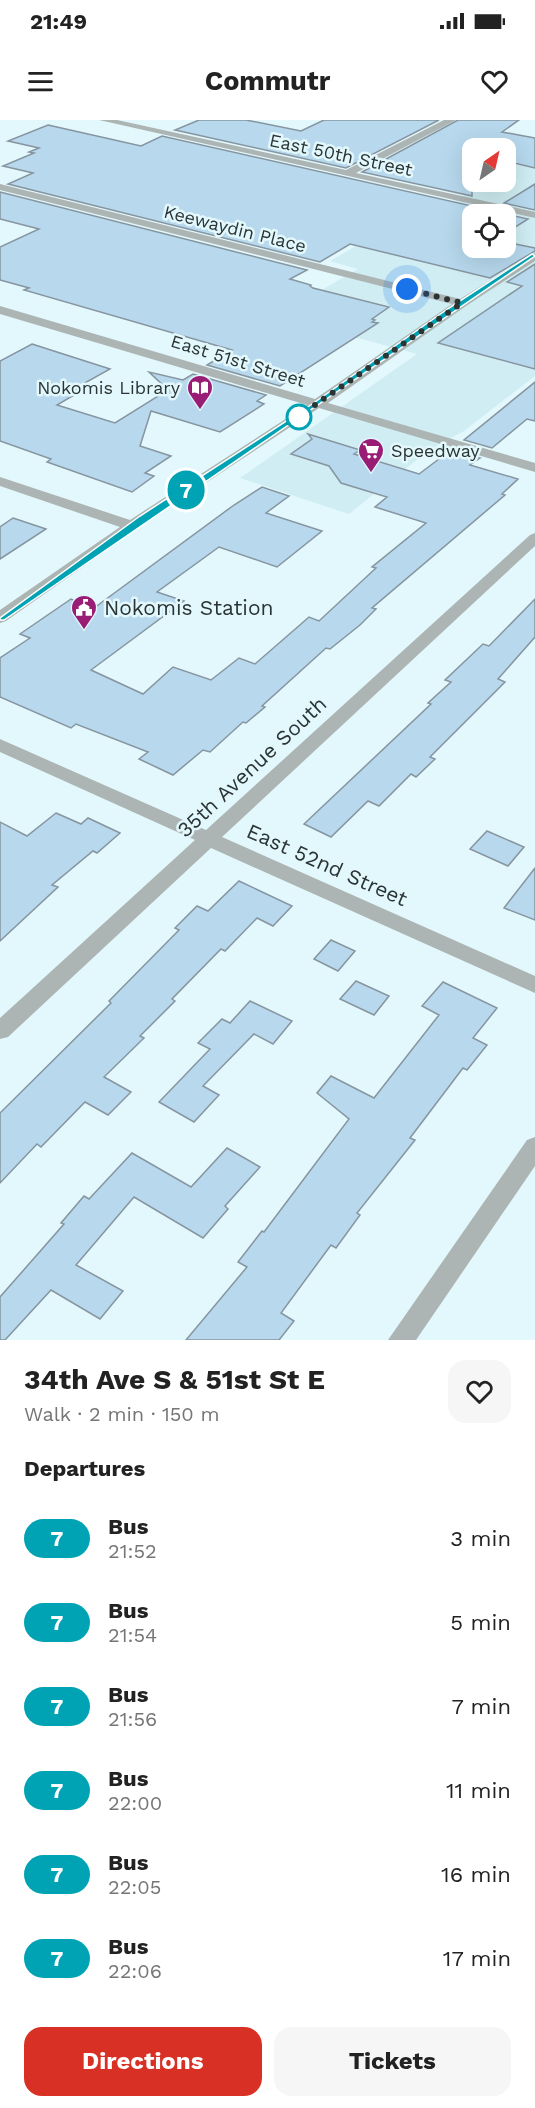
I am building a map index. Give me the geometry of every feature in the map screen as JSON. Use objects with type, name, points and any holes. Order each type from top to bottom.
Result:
[{"type":"street","name":"East 50th Street","points":[[104,120],[535,214]]},
{"type":"street","points":[[348,173],[451,120]]},
{"type":"street","points":[[145,129],[159,123]]},
{"type":"street","name":"Keewaydin Place","points":[[0,187],[462,303]]},
{"type":"street","points":[[0,618],[132,526],[318,404],[462,303],[535,256]]},
{"type":"street","name":"East 51st Street","points":[[0,310],[535,468]]},
{"type":"street","points":[[0,481],[132,526]]},
{"type":"street","name":"35th Avenue South","points":[[0,1031],[535,538]]},
{"type":"street","name":"East 52nd Street","points":[[0,745],[535,985]]},
{"type":"street","points":[[401,1340],[535,1147]]},
{"type":"shaded area","points":[[535,155],[535,376],[464,431],[429,450],[349,514],[240,478],[417,354],[277,316],[358,269],[330,261],[384,230],[446,206],[470,192],[516,192],[516,165]]},
{"type":"building","points":[[199,120],[246,120],[301,131],[324,120],[439,120],[346,168],[175,130]]},
{"type":"building","points":[[458,120],[519,120],[502,132],[535,138],[535,168],[516,163],[516,138],[462,138],[462,192],[472,192],[472,196],[362,172]]},
{"type":"building","points":[[48,125],[141,146],[162,136],[463,204],[462,258],[516,258],[516,244],[535,248],[535,251],[490,278],[350,244],[320,262],[8,184],[33,173],[3,166],[34,153],[29,152],[39,148],[8,141]]},
{"type":"building","points":[[535,184],[535,210],[504,203]]},
{"type":"building","points":[[0,192],[307,270],[290,279],[311,285],[313,288],[389,307],[372,319],[375,320],[372,322],[378,323],[280,386],[207,365],[232,350],[24,290],[29,288],[0,280],[0,247],[39,229],[0,219]]},
{"type":"building","points":[[516,216],[528,219],[516,227]]},
{"type":"building","points":[[535,264],[535,369],[438,343],[522,286],[507,282]]},
{"type":"building","points":[[32,344],[110,369],[74,389],[81,391],[57,405],[115,423],[168,390],[149,372],[183,380],[193,374],[266,395],[257,401],[264,404],[220,432],[151,411],[140,446],[171,456],[145,473],[154,476],[132,492],[47,462],[51,459],[0,441],[0,361]]},
{"type":"building","points":[[535,382],[535,421],[527,419],[492,448],[464,440]]},
{"type":"building","points":[[308,434],[360,450],[354,454],[419,474],[451,450],[480,458],[470,465],[518,479],[502,494],[505,495],[372,608],[376,609],[360,625],[330,649],[326,648],[262,706],[265,707],[246,723],[243,722],[210,752],[203,750],[173,775],[139,759],[148,752],[76,724],[71,728],[0,697],[0,658],[30,638],[20,634],[71,599],[94,608],[262,487],[289,496],[266,513],[322,531],[277,567],[219,547],[157,592],[184,601],[91,670],[143,694],[173,667],[211,680],[239,658],[255,664],[309,617],[319,621],[376,568],[372,567],[426,523],[375,507],[387,497],[341,483],[329,466],[291,454],[312,439]]},
{"type":"building","points":[[13,518],[46,529],[0,559],[0,527]]},
{"type":"building","points":[[535,599],[535,637],[498,679],[505,682],[430,757],[435,759],[416,777],[411,774],[379,806],[368,801],[331,837],[304,824],[431,704],[428,703],[451,682],[445,680],[483,644],[489,646]]},
{"type":"building","points":[[56,813],[81,824],[88,818],[120,833],[97,853],[93,851],[52,885],[58,887],[0,941],[0,822],[27,836]]},
{"type":"building","points":[[487,831],[524,847],[508,866],[470,849]]},
{"type":"building","points":[[535,868],[535,920],[504,908]]},
{"type":"building","points":[[239,881],[292,906],[273,926],[257,918],[225,951],[221,949],[172,999],[175,1001],[140,1036],[144,1038],[104,1077],[131,1092],[108,1115],[85,1102],[41,1147],[37,1144],[0,1183],[0,1113],[111,1003],[109,1001],[179,930],[175,928],[197,906],[208,911]]},
{"type":"building","points":[[331,940],[355,951],[338,971],[314,959]]},
{"type":"building","points":[[356,981],[389,996],[374,1015],[340,999]]},
{"type":"building","points":[[443,982],[497,1008],[473,1038],[487,1045],[467,1070],[463,1068],[410,1138],[415,1140],[357,1213],[360,1215],[336,1248],[331,1245],[281,1313],[294,1321],[279,1340],[186,1340],[247,1267],[238,1262],[262,1231],[264,1232],[349,1119],[317,1093],[331,1076],[374,1098],[439,1015],[422,1006]]},
{"type":"building","points":[[250,1001],[292,1021],[273,1044],[254,1034],[203,1086],[219,1095],[194,1122],[159,1102],[210,1049],[198,1043],[222,1019],[230,1023]]},
{"type":"building","points":[[227,1148],[260,1167],[225,1206],[228,1209],[203,1238],[134,1197],[76,1265],[123,1291],[100,1319],[51,1290],[5,1340],[0,1340],[0,1297],[64,1224],[61,1223],[84,1196],[89,1199],[132,1153],[191,1187]]},
{"type":"bus line","name":"7","points":[[0,618],[143,518],[309,410],[384,356],[535,256]]},
{"type":"place","name":"Nokomis Library","points":[[200,411]]},
{"type":"place","name":"Speedway","points":[[371,474]]},
{"type":"place","name":"Nokomis Station","points":[[84,631]]},
{"type":"route","points":[[299,417],[289,423],[462,303],[407,289]]}]
